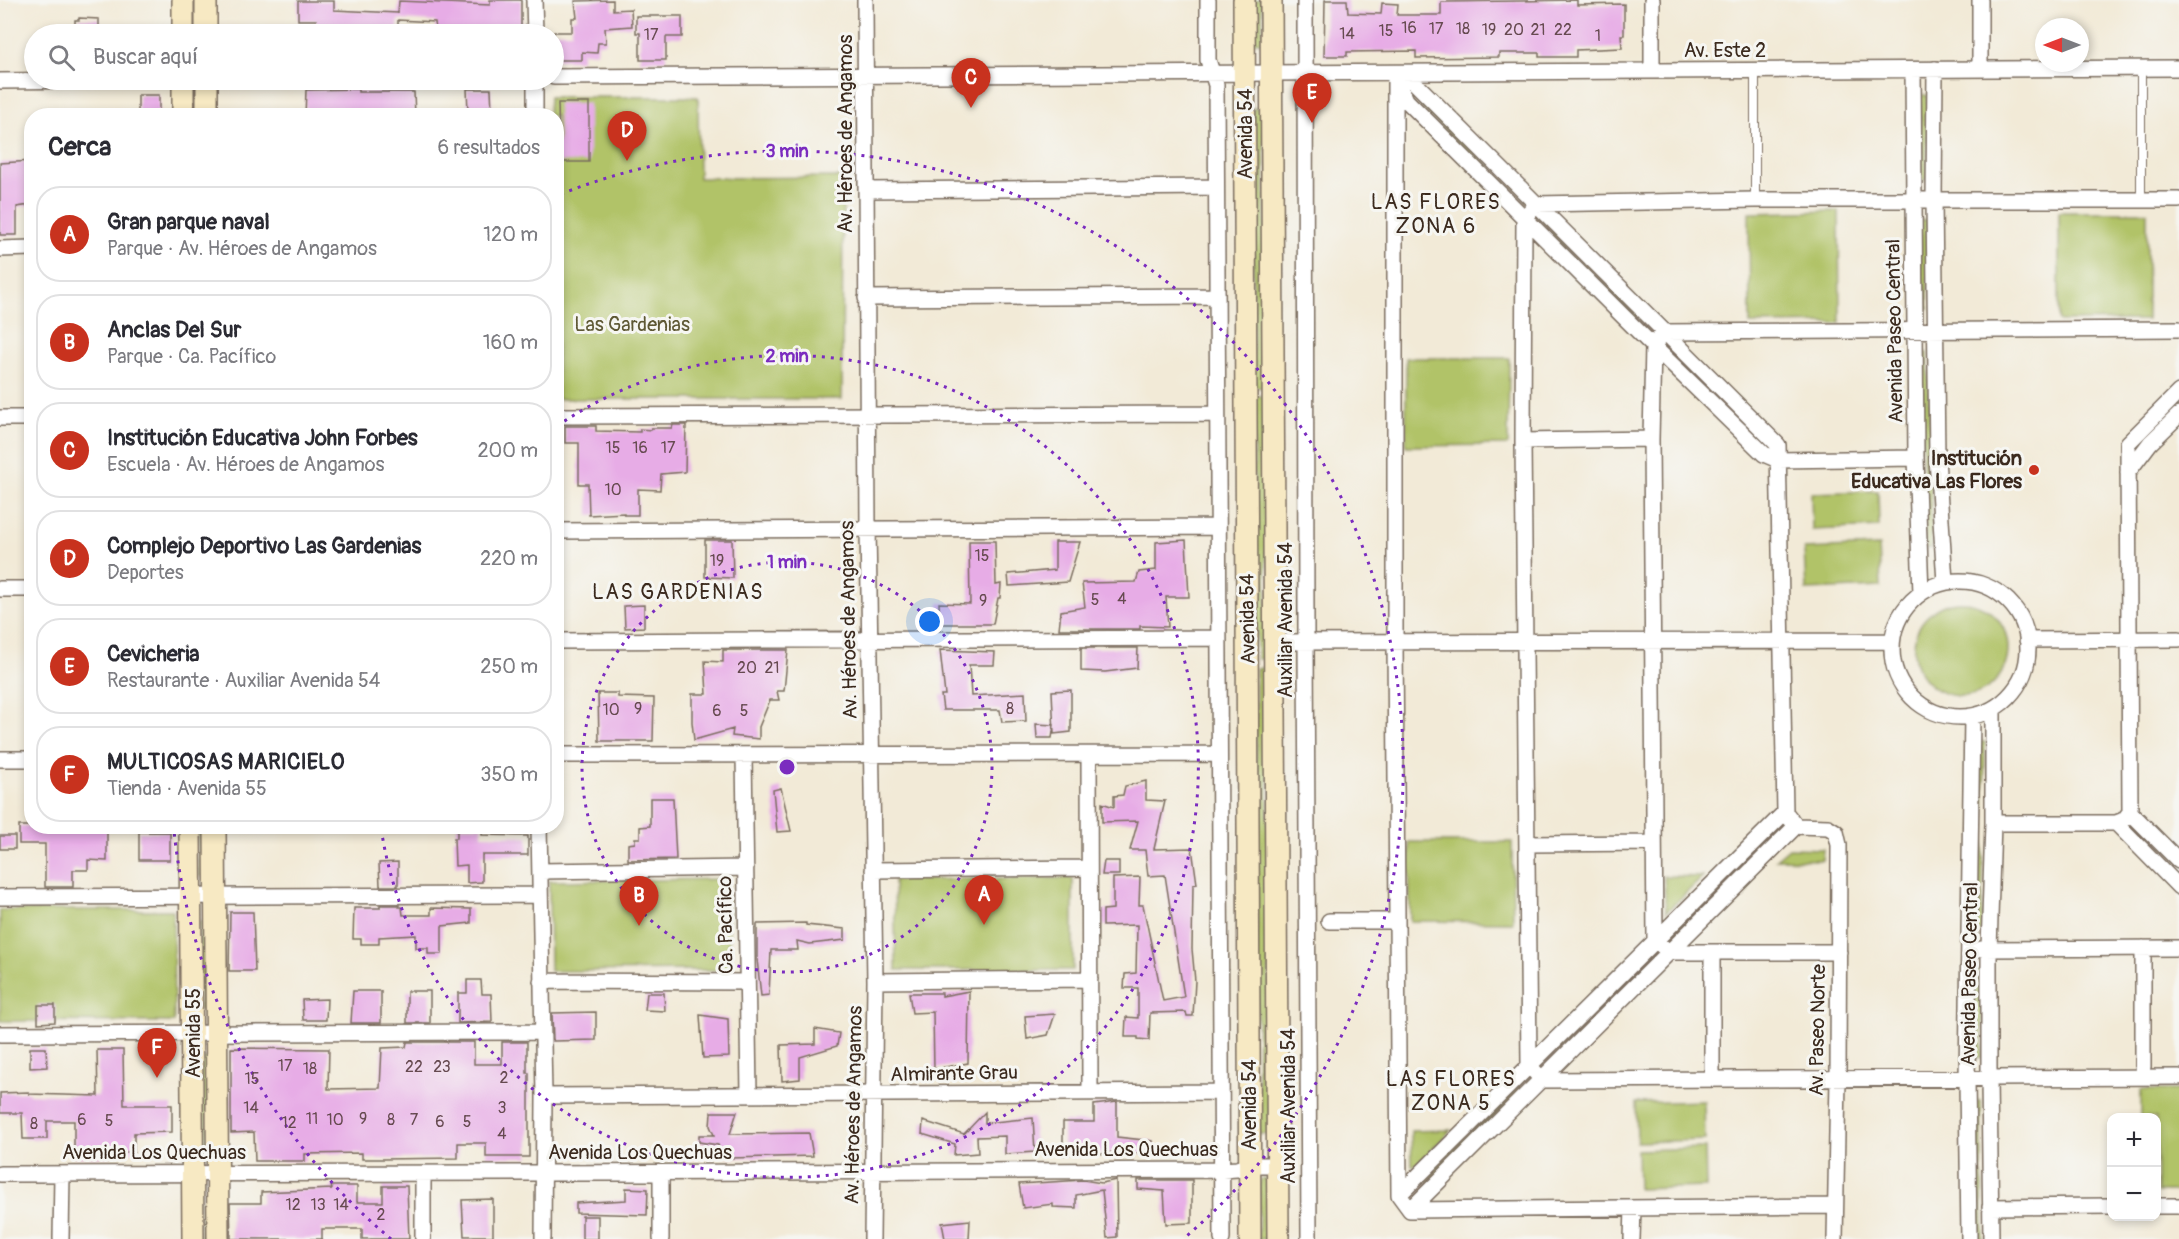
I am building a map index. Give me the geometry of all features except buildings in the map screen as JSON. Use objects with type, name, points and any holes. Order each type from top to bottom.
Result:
[{"type":"main road","points":[[183,0],[183,24]]},
{"type":"main road","points":[[206,0],[207,24]]},
{"type":"main road","name":"Avenida 54","points":[[1244,0],[1250,1239]]},
{"type":"main road","name":"Avenida 54","points":[[1271,0],[1278,1239]]},
{"type":"main road","points":[[183,90],[183,108]]},
{"type":"main road","points":[[207,90],[207,108]]},
{"type":"main road","name":"Avenida 55","points":[[190,834],[193,1239]]},
{"type":"main road","name":"Avenida 55","points":[[215,834],[218,1239]]},
{"type":"street","points":[[534,0],[535,24]]},
{"type":"street","name":"Av. Héroes de Angamos","points":[[866,0],[867,528],[875,981],[872,1239]]},
{"type":"street","points":[[1208,0],[1208,60],[1216,85],[1222,1239]]},
{"type":"street","name":"Auxiliar Avenida 54","points":[[1305,0],[1310,1239]]},
{"type":"street","points":[[1652,0],[1652,71]]},
{"type":"street","points":[[1980,0],[1980,69]]},
{"type":"street","name":"Av. Este 2","points":[[564,77],[2179,68]]},
{"type":"street","name":"Avenida Paseo Central","points":[[1935,69],[1937,458],[1945,582]]},
{"type":"street","name":"Avenida Paseo Central","points":[[1913,70],[1916,458],[1922,592]]},
{"type":"street","points":[[1400,74],[1536,204],[1778,445],[1785,812],[1796,826],[1410,1210]]},
{"type":"street","points":[[1400,74],[1406,100],[1764,454],[1778,460],[1916,458]]},
{"type":"street","points":[[1400,74],[1395,642],[1399,1195],[1410,1210]]},
{"type":"street","points":[[0,81],[24,81]]},
{"type":"street","points":[[535,90],[535,108]]},
{"type":"street","points":[[866,190],[1216,187]]},
{"type":"street","points":[[2179,200],[1755,200],[1536,204],[1524,218],[1523,441],[1529,1065],[1542,1080],[2179,1077]]},
{"type":"street","points":[[0,249],[24,248]]},
{"type":"street","points":[[866,298],[1216,296]]},
{"type":"street","points":[[1664,332],[2179,329]]},
{"type":"street","points":[[1664,332],[1653,346],[1651,439],[1655,939],[1668,952],[1839,952]]},
{"type":"street","points":[[1993,823],[2116,823],[2130,812],[2128,442],[2179,392]]},
{"type":"street","points":[[564,416],[1216,414]]},
{"type":"street","points":[[2128,472],[2150,443],[2179,415]]},
{"type":"street","points":[[0,418],[24,418]]},
{"type":"street","points":[[1523,441],[1651,439]]},
{"type":"street","points":[[564,531],[1217,527]]},
{"type":"street","points":[[1945,582],[1977,583],[1992,589],[2016,610],[2023,625],[2027,640],[2026,661],[2020,681],[2007,698],[1993,710],[1972,716],[1951,717],[1930,711],[1913,699],[1900,682],[1893,662],[1892,641],[1897,622],[1907,605],[1922,592],[1945,582]]},
{"type":"street","points":[[0,589],[24,589]]},
{"type":"street","points":[[564,641],[1218,638]]},
{"type":"street","points":[[2027,640],[2179,639]]},
{"type":"street","points":[[1276,642],[1892,641]]},
{"type":"street","name":"Avenida Paseo Central","points":[[1991,1239],[1989,949],[1993,823],[1993,710]]},
{"type":"street","name":"Avenida Paseo Central","points":[[1969,1239],[1967,1079],[1972,716]]},
{"type":"street","points":[[1089,754],[1090,1092]]},
{"type":"street","points":[[564,755],[1218,754]]},
{"type":"street","name":"Ca. Pacífico","points":[[744,755],[749,1095]]},
{"type":"street","points":[[0,759],[24,759]]},
{"type":"street","points":[[1399,1195],[1785,812]]},
{"type":"street","points":[[2130,812],[2179,861]]},
{"type":"street","points":[[2116,823],[2179,887]]},
{"type":"street","name":"Av. Paseo Norte","points":[[1796,826],[1828,827],[1836,832],[1839,845],[1835,1239]]},
{"type":"street","points":[[539,834],[544,1096],[543,1239]]},
{"type":"street","points":[[1527,844],[1654,843]]},
{"type":"street","points":[[873,870],[1089,867]]},
{"type":"street","points":[[540,871],[746,868]]},
{"type":"street","points":[[0,897],[540,895]]},
{"type":"street","points":[[1329,921],[1388,921]]},
{"type":"street","points":[[2143,948],[2143,1067]]},
{"type":"street","points":[[1969,950],[2179,948]]},
{"type":"street","points":[[1712,952],[1712,1079]]},
{"type":"street","points":[[875,981],[1090,979]]},
{"type":"street","points":[[541,981],[747,982]]},
{"type":"street","points":[[0,1034],[542,1032]]},
{"type":"street","name":"Almirante Grau","points":[[544,1096],[1221,1092]]},
{"type":"street","name":"Avenida Los Quechuas","points":[[0,1174],[1222,1170],[1238,1169],[1250,1165],[1279,1165]]},
{"type":"street","points":[[423,1173],[423,1239]]},
{"type":"street","points":[[661,1173],[661,1239]]},
{"type":"street","points":[[61,1239],[62,1174]]},
{"type":"street","points":[[1410,1210],[1835,1206]]},
{"type":"street","points":[[1990,1207],[2107,1206]]},
{"type":"street","points":[[2161,1206],[2179,1206]]},
{"type":"street","points":[[1632,1239],[1633,1208]]},
{"type":"lane","points":[[2141,68],[2141,200]]},
{"type":"lane","points":[[1755,71],[1755,200]]},
{"type":"green space","points":[[1252,0],[1262,0],[1263,42],[1252,42]]},
{"type":"green space","points":[[1920,95],[1927,95],[1927,180],[1920,180]]},
{"type":"green space","name":"Las Gardenias","points":[[549,97],[698,97],[699,178],[843,177],[842,399],[564,399],[564,108],[548,108]]},
{"type":"green space","points":[[1424,102],[1511,188],[1507,192],[1420,106]]},
{"type":"green space","points":[[1253,108],[1264,108],[1266,388],[1253,387]]},
{"type":"green space","points":[[1839,211],[1840,323],[1750,324],[1749,213]]},
{"type":"green space","points":[[2059,212],[2147,212],[2147,320],[2059,321]]},
{"type":"green space","points":[[1920,220],[1927,220],[1928,308],[1921,308]]},
{"type":"green space","points":[[1553,230],[1638,315],[1634,319],[1549,234]]},
{"type":"green space","points":[[1921,353],[1928,353],[1932,548],[1925,549]]},
{"type":"green space","points":[[1680,357],[1765,440],[1761,444],[1676,361]]},
{"type":"green space","points":[[1406,358],[1509,358],[1508,445],[1406,446]]},
{"type":"green space","points":[[1253,396],[1265,396],[1267,658],[1257,659]]},
{"type":"green space","points":[[1878,491],[1879,527],[1812,530],[1811,493]]},
{"type":"green space","points":[[1879,546],[1881,587],[1806,590],[1804,549]]},
{"type":"green space","points":[[1961,602],[1979,605],[1994,616],[2005,631],[2008,649],[2005,667],[1994,682],[1979,693],[1961,696],[1943,693],[1928,682],[1917,667],[1914,649],[1917,631],[1928,616],[1943,605]]},
{"type":"green space","points":[[1256,668],[1267,668],[1270,1134],[1258,1134]]},
{"type":"green space","points":[[1979,742],[1985,742],[1982,931],[1976,931]]},
{"type":"green space","points":[[198,834],[207,834],[208,876],[198,876]]},
{"type":"green space","points":[[1766,837],[1770,841],[1686,924],[1682,920]]},
{"type":"green space","points":[[2147,839],[2179,872],[2179,878],[2143,842]]},
{"type":"green space","points":[[1409,842],[1512,842],[1513,922],[1410,921]]},
{"type":"green space","points":[[1789,848],[1823,849],[1822,860],[1776,859]]},
{"type":"green space","points":[[1665,876],[1703,877],[1666,912]]},
{"type":"green space","points":[[1073,878],[1073,970],[896,970],[894,880]]},
{"type":"green space","points":[[728,879],[729,970],[550,971],[549,881]]},
{"type":"green space","points":[[0,910],[173,910],[174,1022],[0,1021]]},
{"type":"green space","points":[[199,922],[209,922],[210,1010],[200,1010]]},
{"type":"green space","points":[[1643,959],[1647,963],[1558,1052],[1554,1048]]},
{"type":"green space","points":[[1975,971],[1982,971],[1982,1057],[1975,1058]]},
{"type":"green space","points":[[200,1058],[210,1058],[209,1147],[200,1147]]},
{"type":"green space","points":[[1517,1086],[1521,1091],[1429,1182],[1424,1177]]},
{"type":"green space","points":[[2141,1090],[2179,1090],[2179,1192],[2161,1192],[2161,1113],[2141,1113]]},
{"type":"green space","points":[[1704,1101],[1705,1140],[1637,1142],[1636,1103]]},
{"type":"green space","points":[[1975,1101],[1981,1101],[1983,1239],[1976,1239]]},
{"type":"green space","points":[[1451,1130],[1418,1164],[1412,1166],[1411,1131]]},
{"type":"green space","points":[[1705,1148],[1706,1187],[1638,1189],[1637,1150]]},
{"type":"green space","points":[[1263,1178],[1270,1181],[1271,1239],[1258,1239],[1260,1180]]},
{"type":"green space","points":[[201,1201],[210,1201],[211,1239],[201,1239]]},
{"type":"place","name":"Institución Educativa John Forbes","points":[[971,108]]},
{"type":"place","name":"Cevicheria","points":[[1312,123]]},
{"type":"place","name":"Complejo Deportivo Las Gardenias","points":[[627,161]]},
{"type":"place","name":"Institución Educativa Las Flores","points":[[2034,470]]},
{"type":"place","name":"Gran parque naval","points":[[984,925]]},
{"type":"place","name":"Anclas Del Sur","points":[[639,926]]},
{"type":"place","name":"MULTICOSAS MARICIELO","points":[[157,1078]]},
{"type":"district","name":"LAS FLORES ZONA 6","points":[[1436,214]]},
{"type":"district","name":"LAS GARDENIAS","points":[[678,592]]},
{"type":"district","name":"LAS FLORES ZONA 5","points":[[1451,1091]]}]
